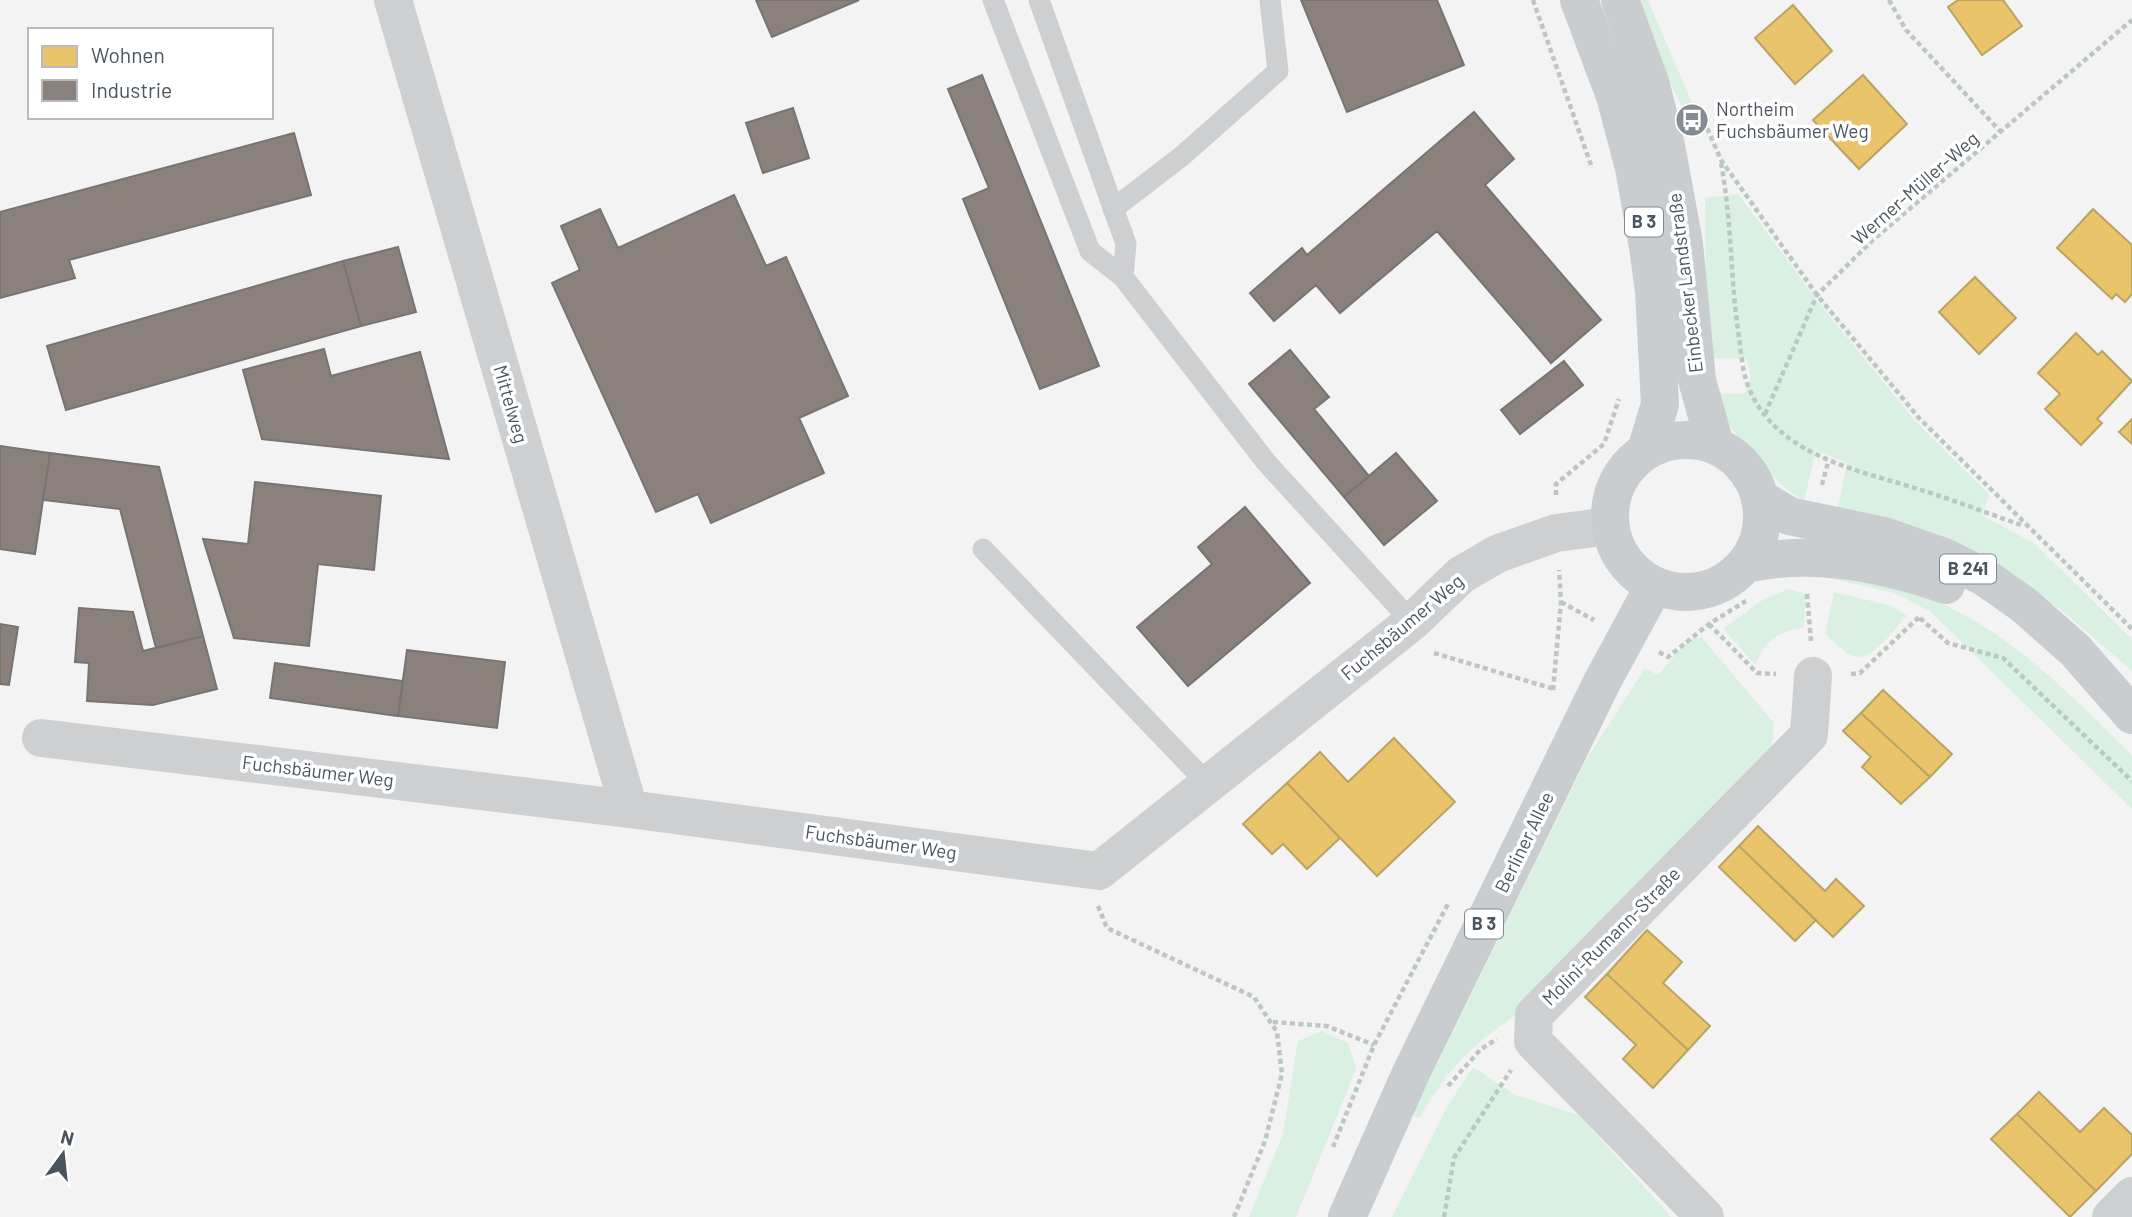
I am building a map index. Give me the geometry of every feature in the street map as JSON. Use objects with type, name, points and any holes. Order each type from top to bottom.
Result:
[{"type":"main road","name":"Einbecker Landstraße","points":[[1579,0],[1615,96],[1634,168],[1648,247],[1654,291],[1660,404],[1646,451]]},
{"type":"main road","name":"Einbecker Landstraße","points":[[1620,0],[1651,85],[1666,146],[1684,243],[1697,380],[1715,445]]},
{"type":"main road","points":[[1679,440],[1715,445],[1745,466],[1755,481],[1761,499],[1763,522],[1748,582],[1728,581],[1704,591],[1679,592],[1654,586],[1633,571],[1617,551],[1610,526],[1610,504],[1617,483],[1629,464],[1646,451],[1679,440]]},
{"type":"main road","name":"B 241","points":[[1761,499],[1789,516],[1884,536],[1944,556],[1984,577],[2024,605],[2075,650],[2132,715]]},
{"type":"main road","name":"B 241","points":[[1748,582],[1782,556],[1811,556],[1901,569],[1954,588],[2001,612],[2043,642],[2101,696],[2132,715]]},
{"type":"main road","name":"Berliner Allee","points":[[1347,1217],[1411,1073],[1602,682],[1654,586]]},
{"type":"street","name":"Mittelweg","points":[[393,0],[629,809]]},
{"type":"street","name":"Fuchsbäumer Weg","points":[[41,738],[629,809],[1099,871],[1401,631],[1461,575],[1497,554],[1556,533],[1610,526]]},
{"type":"street","name":"Molini-Rumann-Straße","points":[[1533,1028],[1809,735],[1813,676]]},
{"type":"street","points":[[1533,1028],[1705,1217]]},
{"type":"street","points":[[2111,1217],[2132,1196]]},
{"type":"lane","points":[[993,0],[1090,251],[1123,277],[1401,631]]},
{"type":"lane","points":[[1039,0],[1126,244],[1123,277]]},
{"type":"lane","points":[[1114,209],[1182,156],[1278,71],[1270,0]]},
{"type":"lane","points":[[983,549],[1208,784]]},
{"type":"path","points":[[1533,0],[1594,175]]},
{"type":"path","points":[[1889,0],[1906,30],[2001,132]]},
{"type":"path","name":"Werner-Müller-Weg","points":[[1765,415],[1817,295],[1873,240],[2132,20]]},
{"type":"path","points":[[1695,99],[1721,160],[1817,295],[1919,418],[2132,629]]},
{"type":"path","points":[[1721,160],[1730,209],[1733,296],[1746,380],[1765,415],[1788,438],[1828,462],[1920,489],[2028,528]]},
{"type":"path","points":[[1556,484],[1604,444],[1620,396]]},
{"type":"path","points":[[1668,657],[1709,624],[1748,582]]},
{"type":"path","points":[[1807,590],[1813,676]]},
{"type":"path","points":[[1549,701],[1554,689],[1561,602]]},
{"type":"path","points":[[1909,611],[1948,643],[2003,658],[2132,781]]},
{"type":"path","points":[[1709,624],[1757,673],[1813,676],[1860,673],[1919,617]]},
{"type":"path","points":[[1401,631],[1554,689]]},
{"type":"path","points":[[1099,871],[1096,902],[1107,928],[1254,998],[1277,1032],[1282,1074],[1265,1141],[1234,1217]]},
{"type":"path","points":[[1330,1156],[1374,1045],[1451,897]]},
{"type":"path","points":[[1272,1022],[1327,1026],[1374,1045]]},
{"type":"path","points":[[1445,1091],[1481,1049],[1533,1028]]},
{"type":"path","points":[[1444,1217],[1454,1158],[1533,1028]]},
{"type":"green space","points":[[1632,0],[1648,0],[1696,113],[1687,118]]},
{"type":"green space","points":[[1738,194],[1820,304],[1914,420],[1989,494],[1982,515],[2035,544],[2132,639],[2132,671],[2066,614],[2017,577],[1837,513],[1847,463],[1816,450],[1804,501],[1777,481],[1751,453],[1728,423],[1712,393],[1744,394],[1751,379],[1747,359],[1706,358],[1705,198]]},
{"type":"green space","points":[[1826,572],[1931,599],[1972,619],[2021,653],[2067,692],[2132,755],[2132,809],[1931,612],[1895,593],[1825,577]]},
{"type":"green space","points":[[1788,589],[1806,594],[1804,628],[1787,631],[1774,638],[1763,649],[1755,664],[1723,629],[1764,599]]},
{"type":"green space","points":[[1834,592],[1892,606],[1907,616],[1874,650],[1859,657],[1851,655],[1825,634]]},
{"type":"green space","points":[[1702,638],[1774,723],[1772,744],[1767,754],[1522,1011],[1463,1058],[1441,1084],[1419,1119],[1412,1115],[1586,760],[1645,668],[1658,675],[1686,642]]},
{"type":"green space","points":[[1322,1031],[1348,1043],[1356,1069],[1296,1217],[1249,1217],[1283,1134],[1298,1041]]},
{"type":"green space","points":[[1473,1067],[1515,1095],[1579,1115],[1671,1217],[1392,1217],[1447,1107]]},
{"type":"building: Wohnen","points":[[1958,0],[2003,0],[2022,26],[1982,55],[1948,7]]},
{"type":"building: Wohnen","points":[[1793,5],[1832,51],[1795,84],[1755,38]]},
{"type":"building: Wohnen","points":[[1863,75],[1907,124],[1859,169],[1813,120]]},
{"type":"building: Wohnen","points":[[2093,209],[2132,245],[2132,294],[2125,302],[2116,294],[2112,299],[2057,248]]},
{"type":"building: Wohnen","points":[[1975,277],[2016,318],[1979,354],[1939,312]]},
{"type":"building: Wohnen","points":[[2076,333],[2098,355],[2102,351],[2132,381],[2097,419],[2102,423],[2081,445],[2045,409],[2060,394],[2038,373]]},
{"type":"building: Wohnen","points":[[2132,419],[2132,444],[2119,432]]},
{"type":"building: Wohnen","points":[[1883,690],[1952,754],[1930,777],[1861,713]]},
{"type":"building: Wohnen","points":[[1861,713],[1930,777],[1901,804],[1862,767],[1871,757],[1843,731]]},
{"type":"building: Wohnen","points":[[1394,738],[1455,802],[1377,876],[1287,783],[1320,752],[1348,782]]},
{"type":"building: Wohnen","points":[[1287,783],[1340,838],[1307,869],[1283,844],[1272,854],[1243,824]]},
{"type":"building: Wohnen","points":[[1758,826],[1825,891],[1836,879],[1864,906],[1833,937],[1739,846]]},
{"type":"building: Wohnen","points":[[1739,846],[1816,920],[1795,941],[1719,867]]},
{"type":"building: Wohnen","points":[[1647,930],[1682,962],[1663,983],[1710,1026],[1688,1050],[1607,974]]},
{"type":"building: Wohnen","points":[[1607,974],[1688,1050],[1653,1088],[1623,1059],[1636,1045],[1585,997]]},
{"type":"building: Wohnen","points":[[2039,1092],[2080,1132],[2104,1108],[2132,1135],[2132,1154],[2096,1191],[2017,1114]]},
{"type":"building: Wohnen","points":[[2017,1114],[2096,1191],[2070,1217],[1991,1139]]},
{"type":"building: Industrie","points":[[756,0],[859,0],[772,37]]},
{"type":"building: Industrie","points":[[1301,0],[1437,0],[1464,65],[1347,112]]},
{"type":"building: Industrie","points":[[982,75],[1099,366],[1040,389],[963,199],[989,188],[948,89]]},
{"type":"building: Industrie","points":[[793,108],[809,158],[763,173],[746,123]]},
{"type":"building: Industrie","points":[[1474,112],[1514,159],[1485,185],[1601,320],[1551,363],[1437,231],[1340,313],[1316,285],[1274,321],[1250,293],[1302,248],[1307,255]]},
{"type":"building: Industrie","points":[[294,133],[311,195],[69,260],[75,278],[0,298],[0,212]]},
{"type":"building: Industrie","points":[[734,195],[766,266],[786,257],[848,396],[799,418],[824,473],[711,523],[698,494],[656,512],[552,283],[580,270],[561,226],[600,209],[618,248]]},
{"type":"building: Industrie","points":[[398,247],[416,312],[361,326],[343,261]]},
{"type":"building: Industrie","points":[[343,261],[361,326],[66,410],[47,346]]},
{"type":"building: Industrie","points":[[324,349],[331,376],[420,352],[449,459],[262,439],[243,370]]},
{"type":"building: Industrie","points":[[1290,350],[1329,397],[1314,409],[1369,476],[1344,497],[1249,384]]},
{"type":"building: Industrie","points":[[1564,361],[1583,385],[1520,434],[1501,410]]},
{"type":"building: Industrie","points":[[0,446],[50,453],[35,554],[0,549]]},
{"type":"building: Industrie","points":[[50,453],[159,467],[203,636],[156,648],[120,509],[43,500]]},
{"type":"building: Industrie","points":[[1396,453],[1437,501],[1384,545],[1344,497]]},
{"type":"building: Industrie","points":[[255,482],[381,496],[374,570],[318,564],[309,646],[234,638],[203,539],[248,544]]},
{"type":"building: Industrie","points":[[1245,507],[1310,583],[1188,686],[1137,627],[1212,564],[1198,547]]},
{"type":"building: Industrie","points":[[79,608],[133,612],[143,651],[203,636],[217,689],[153,705],[87,701],[89,663],[75,662]]},
{"type":"building: Industrie","points":[[0,624],[18,627],[9,685],[0,684]]},
{"type":"building: Industrie","points":[[407,650],[505,662],[497,728],[398,716]]},
{"type":"building: Industrie","points":[[275,663],[403,681],[398,716],[270,698]]},
{"type":"place","name":"Northeim Fuchsbäumer Weg","points":[[1692,120]]}]
